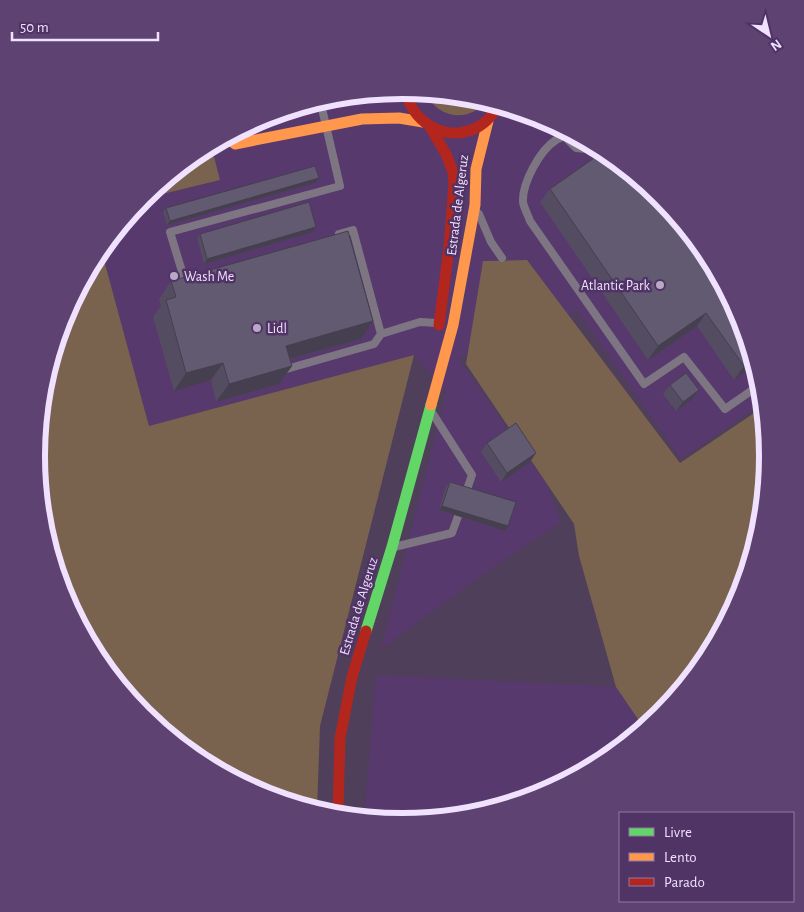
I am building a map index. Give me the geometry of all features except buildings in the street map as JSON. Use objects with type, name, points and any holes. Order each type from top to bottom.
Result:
[{"type":"main road","name":"Estrada de Algeruz","points":[[409,99],[412,110],[444,146],[453,174],[454,192],[448,267],[429,408]]},
{"type":"main road","name":"Estrada de Algeruz","points":[[427,125],[445,133],[460,134],[475,130],[490,119],[496,112]]},
{"type":"main road","points":[[490,119],[500,113]]},
{"type":"main road","points":[[233,142],[235,144],[362,118],[400,118],[427,125]]},
{"type":"main road","name":"Estrada de Algeruz","points":[[338,807],[340,738],[352,677],[392,547],[453,325],[475,205],[476,169],[479,152],[490,119]]},
{"type":"lane","points":[[202,272],[184,278],[170,232],[340,186],[322,108]]},
{"type":"lane","points":[[561,136],[554,141],[536,164],[526,185],[523,202],[525,209],[530,221],[644,384],[684,357],[724,409],[753,390]]},
{"type":"lane","points":[[568,140],[576,148],[583,148]]},
{"type":"lane","points":[[475,205],[491,242],[502,258]]},
{"type":"lane","points":[[334,236],[353,230],[381,334]]},
{"type":"lane","points":[[283,370],[374,344],[381,334],[420,322],[438,332]]},
{"type":"lane","points":[[392,547],[452,533],[472,475],[429,408]]},
{"type":"shaded area","points":[[402,99],[449,102],[494,111],[539,126],[581,147],[619,173],[654,204],[685,239],[711,278],[732,319],[747,364],[756,408],[681,459],[577,311],[458,358],[545,481],[561,522],[485,573],[381,649],[446,394],[414,355],[149,426],[104,260],[134,221],[160,195],[220,180],[213,153],[224,147],[265,126],[287,118],[310,111],[355,102]]},
{"type":"shaded area","points":[[430,100],[449,102],[479,108],[471,113],[454,115],[445,113]]},
{"type":"shaded area","points":[[213,153],[220,180],[160,195],[185,173]]},
{"type":"shaded area","points":[[104,260],[149,426],[414,355],[320,726],[317,803],[265,786],[223,765],[185,739],[134,691],[105,654],[72,593],[57,548],[48,503],[45,456],[48,409],[57,364],[72,319]]},
{"type":"shaded area","points":[[527,260],[680,463],[756,412],[759,456],[756,503],[747,548],[732,593],[711,635],[699,654],[670,691],[640,722],[616,687],[579,556],[574,524],[466,364],[483,261]]},
{"type":"shaded area","points":[[376,675],[616,687],[640,722],[600,753],[580,765],[539,786],[517,794],[494,801],[449,810],[402,813],[365,811]]},
{"type":"traffic: fast","points":[[366,631],[392,547],[431,405]]},
{"type":"traffic: slow","points":[[233,142],[235,144],[362,119],[399,118],[423,122]]},
{"type":"traffic: slow","points":[[431,405],[453,325],[475,205],[476,169],[488,121]]},
{"type":"traffic: jam","points":[[408,99],[414,111],[421,119],[430,126],[449,133],[460,133],[476,128],[495,111]]},
{"type":"traffic: jam","points":[[430,127],[446,154],[453,172],[454,184],[449,248],[439,325]]},
{"type":"traffic: jam","points":[[338,807],[340,738],[352,677],[366,631]]},
{"type":"place","name":"Wash Me","points":[[174,276]]},
{"type":"place","name":"Atlantic Park","points":[[660,285]]},
{"type":"place","name":"Lidl","points":[[257,328]]}]
